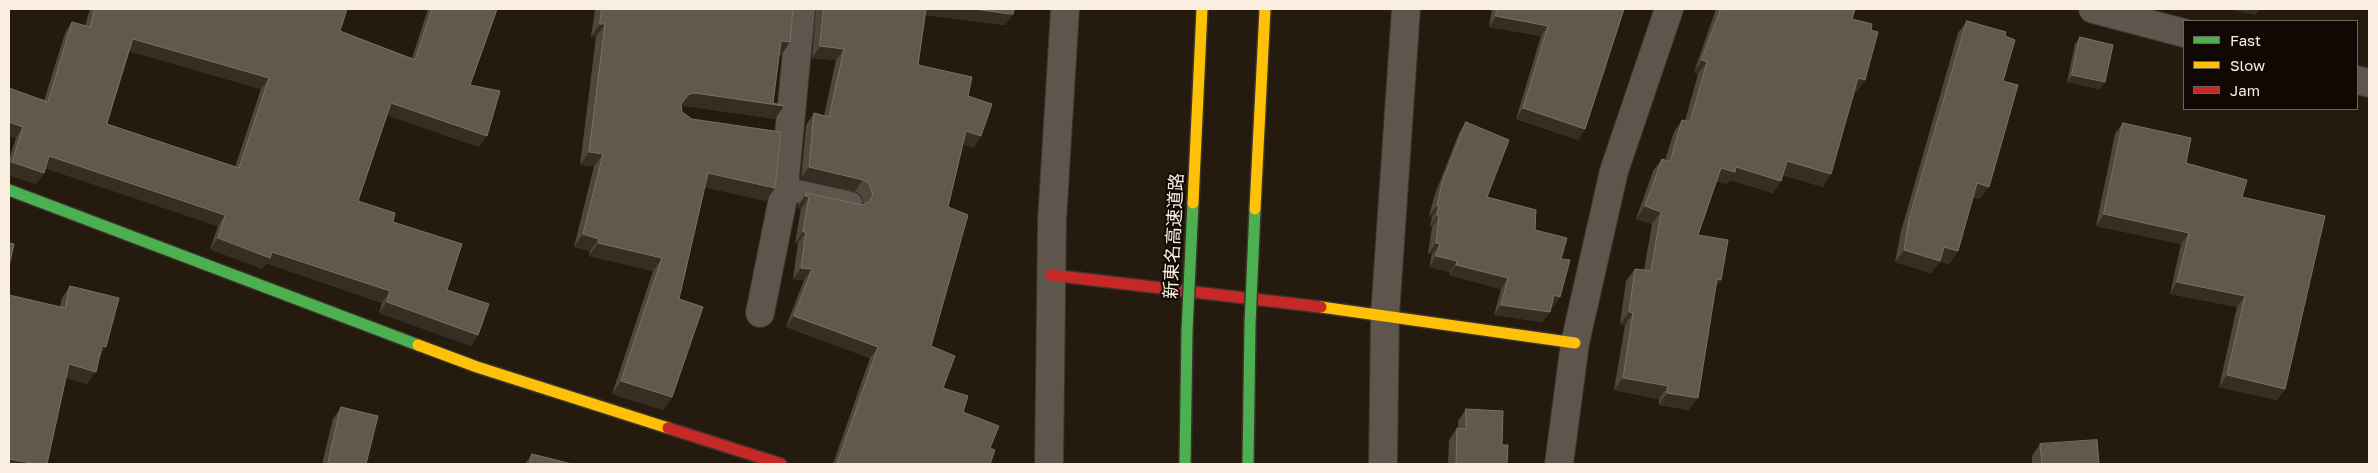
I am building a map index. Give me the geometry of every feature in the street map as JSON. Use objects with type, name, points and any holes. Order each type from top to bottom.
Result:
[{"type":"main road","name":"新東名高速道路","points":[[1185,464],[1187,331],[1202,9]]},
{"type":"main road","points":[[1248,464],[1250,324],[1265,9]]},
{"type":"main road","points":[[9,190],[478,367],[781,464]]},
{"type":"main road","points":[[1051,275],[1385,315],[1574,343]]},
{"type":"street","points":[[760,313],[784,188],[780,133],[800,9]]},
{"type":"street","points":[[1049,464],[1052,220],[1065,9]]},
{"type":"street","points":[[1384,464],[1385,315],[1406,9]]},
{"type":"street","points":[[1559,464],[1574,343],[1614,171],[1669,9]]},
{"type":"street","points":[[2093,9],[2183,33]]},
{"type":"lane","points":[[784,188],[852,204]]},
{"type":"building","points":[[95,9],[347,9],[340,31],[415,60],[432,9],[497,9],[470,85],[500,91],[487,136],[391,103],[358,201],[395,213],[393,222],[462,244],[447,290],[489,304],[478,335],[387,302],[390,291],[272,252],[270,258],[218,238],[225,215],[49,156],[44,173],[12,162],[23,127],[9,122],[9,88],[48,102],[72,22],[90,27]],"holes":[[[133,39],[269,78],[239,168],[107,124]]]},
{"type":"building","points":[[602,9],[793,9],[790,42],[781,41],[773,103],[784,106],[695,93],[689,94],[681,104],[682,112],[692,119],[781,132],[775,188],[708,173],[679,299],[703,307],[672,397],[621,381],[662,258],[598,243],[599,239],[583,234],[603,154],[589,152],[605,24],[600,24]]},
{"type":"building","points":[[824,9],[926,9],[918,65],[972,77],[968,96],[992,104],[981,136],[966,131],[948,207],[968,215],[931,346],[955,356],[943,388],[968,396],[963,412],[999,426],[990,448],[995,450],[990,464],[837,464],[878,347],[794,316],[812,269],[801,268],[806,232],[803,232],[809,197],[805,196],[806,193],[863,205],[870,201],[873,195],[869,183],[863,180],[809,167],[814,113],[829,117],[844,49],[820,46]]},
{"type":"building","points":[[975,9],[1014,9],[1013,14]]},
{"type":"building","points":[[1497,9],[1624,9],[1585,129],[1523,108],[1548,26],[1496,16]]},
{"type":"building","points":[[1721,9],[1855,9],[1852,19],[1872,24],[1871,30],[1878,32],[1865,80],[1858,78],[1831,174],[1787,161],[1781,181],[1736,167],[1735,172],[1721,168],[1698,235],[1728,240],[1721,280],[1717,279],[1698,398],[1667,393],[1668,386],[1623,378],[1633,313],[1629,312],[1635,269],[1651,271],[1661,212],[1645,206],[1662,159],[1670,162],[1682,120],[1690,122],[1707,62],[1702,60]]},
{"type":"building","points":[[1967,21],[2006,32],[2005,36],[2015,40],[2003,81],[2018,85],[1989,187],[1977,183],[1958,251],[1944,247],[1940,261],[1904,250],[1909,219]]},
{"type":"building","points":[[2080,37],[2113,45],[2105,82],[2072,75]]},
{"type":"building","points":[[1466,122],[1509,140],[1487,197],[1536,210],[1535,230],[1567,238],[1561,259],[1570,260],[1560,297],[1554,295],[1550,312],[1501,305],[1508,278],[1456,265],[1457,261],[1436,256],[1440,244],[1436,243],[1439,216],[1437,216],[1439,206],[1437,206],[1442,183]]},
{"type":"building","points":[[2123,123],[2191,138],[2186,163],[2247,180],[2242,197],[2325,216],[2285,389],[2227,375],[2245,296],[2177,282],[2189,233],[2104,214]]},
{"type":"building","points":[[9,243],[14,244],[9,266]]},
{"type":"building","points":[[70,286],[119,298],[106,347],[102,346],[96,372],[69,364],[47,464],[9,459],[9,295],[65,308]]},
{"type":"building","points":[[341,407],[378,416],[366,464],[328,464]]},
{"type":"building","points":[[1466,409],[1503,411],[1502,445],[1508,445],[1507,464],[1456,464],[1457,428],[1466,429]]},
{"type":"building","points":[[2097,440],[2099,464],[2042,464],[2040,444]]},
{"type":"building","points":[[532,454],[572,464],[530,464]]},
{"type":"traffic: fast","points":[[9,190],[418,345]]},
{"type":"traffic: fast","points":[[1185,464],[1187,331],[1193,203]]},
{"type":"traffic: fast","points":[[1248,464],[1250,324],[1255,209]]},
{"type":"traffic: slow","points":[[1193,203],[1202,9]]},
{"type":"traffic: slow","points":[[1255,209],[1265,9]]},
{"type":"traffic: slow","points":[[1321,307],[1575,343]]},
{"type":"traffic: slow","points":[[418,345],[477,367],[668,428]]},
{"type":"traffic: jam","points":[[1051,275],[1321,307]]},
{"type":"traffic: jam","points":[[668,428],[781,464]]}]
